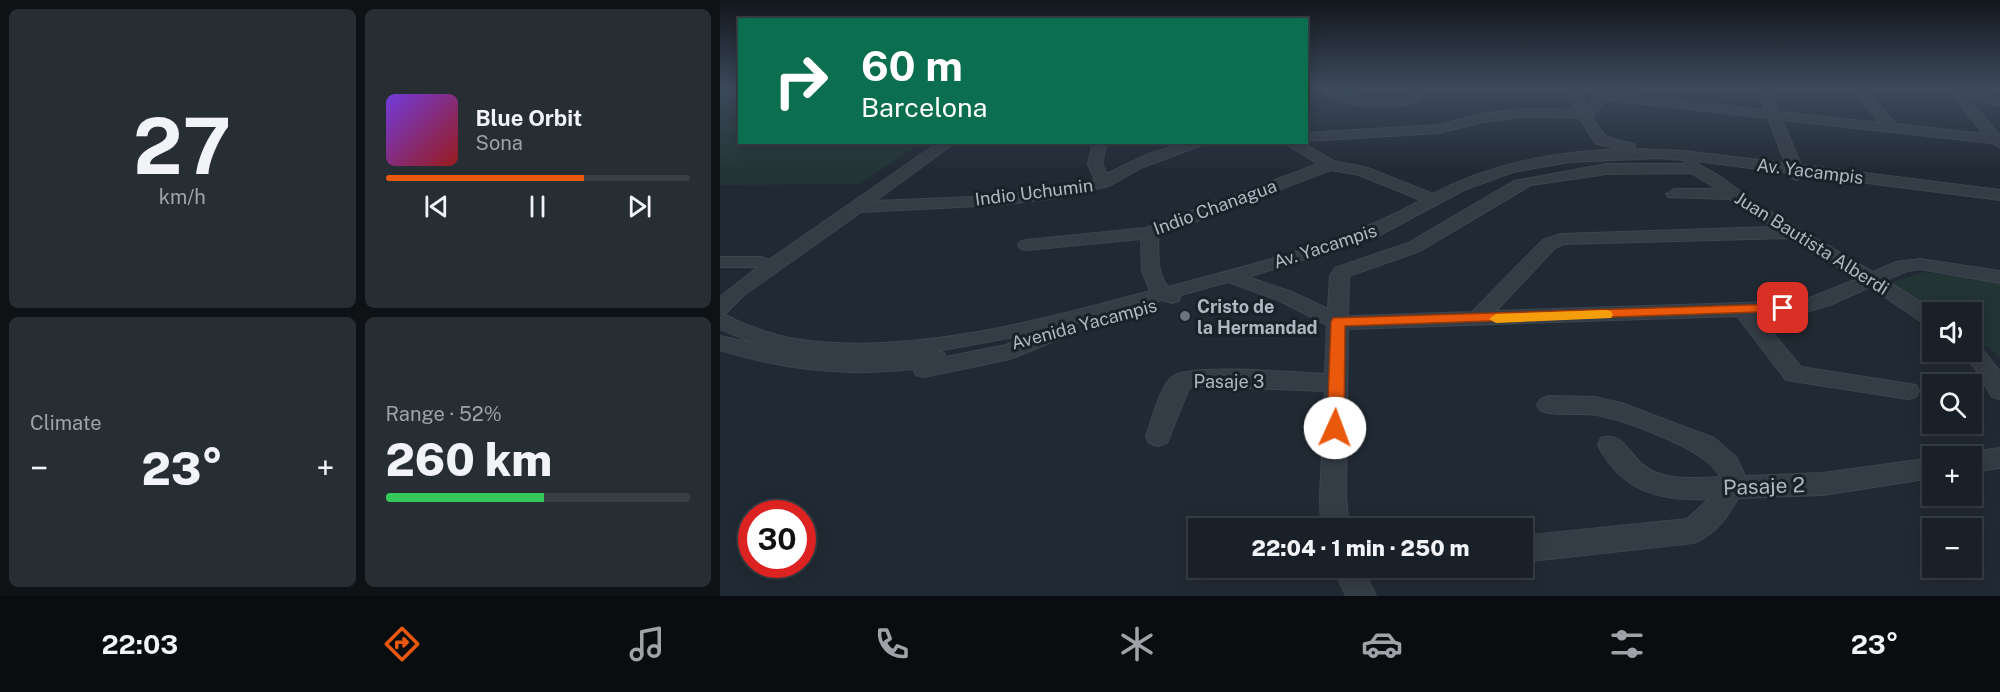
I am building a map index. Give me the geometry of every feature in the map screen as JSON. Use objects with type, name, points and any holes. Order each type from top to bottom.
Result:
[{"type":"street","points":[[1308,136],[1430,130],[1494,116]]},
{"type":"street","points":[[1585,116],[1601,141],[1654,152]]},
{"type":"street","points":[[1796,172],[1774,116],[1998,141]]},
{"type":"street","points":[[1881,116],[1893,129]]},
{"type":"street","points":[[1976,116],[1998,141]]},
{"type":"street","points":[[720,289],[935,144]]},
{"type":"street","points":[[720,308],[737,291],[946,144]]},
{"type":"street","points":[[1100,144],[1095,164],[1104,183]]},
{"type":"street","name":"Indio Uchumin","points":[[856,207],[1006,199],[1060,192],[1104,183],[1153,158],[1197,144]]},
{"type":"street","points":[[1293,144],[1330,165],[1363,171],[1434,200]]},
{"type":"street","name":"Av. Yacampis","points":[[720,320],[759,338],[785,345],[840,351],[915,347],[1019,331],[1161,294],[1235,279],[1359,238],[1478,178],[1562,159],[1654,152],[1796,172],[2000,195]]},
{"type":"street","name":"Avenida Yacampis","points":[[720,343],[750,353],[820,364],[875,364],[975,352],[1180,299],[1235,279],[1280,271],[1378,239],[1477,188],[1502,179],[1561,167],[1615,161],[1666,160],[1692,165],[1796,172],[2000,201]]},
{"type":"street","name":"Indio Chanagua","points":[[1027,245],[1149,233],[1330,165]]},
{"type":"street","points":[[1334,518],[1339,276],[1342,272],[1414,247],[1519,184],[1607,169],[1692,165]]},
{"type":"street","name":"Juan Bautista Alberdi","points":[[1692,165],[1709,175],[1732,194],[1874,280],[1922,312]]},
{"type":"street","points":[[1674,194],[1732,194]]},
{"type":"street","points":[[1477,319],[1549,244],[1561,239],[1794,232]]},
{"type":"street","points":[[1149,233],[1153,285],[1161,294],[1180,299]]},
{"type":"street","points":[[720,262],[761,262]]},
{"type":"street","points":[[1235,279],[1285,296],[1338,322],[1803,307],[1903,267],[1920,264],[2000,277]]},
{"type":"street","points":[[1280,271],[1279,286],[1285,296]]},
{"type":"street","points":[[1743,310],[1794,374],[1908,391]]},
{"type":"street","points":[[720,354],[743,362],[777,369],[819,375],[859,376],[944,366],[1010,352],[1057,332]]},
{"type":"street","points":[[1982,362],[2000,391]]},
{"type":"street","name":"Pasaje 3","points":[[1158,436],[1176,387],[1182,381],[1198,378],[1337,383]]},
{"type":"street","points":[[1533,548],[1693,531],[1718,509],[1731,487],[1732,477],[1727,465],[1705,445],[1621,412],[1594,406],[1549,405]]},
{"type":"street","name":"Pasaje 2","points":[[1610,445],[1633,472],[1655,485],[1693,489],[1823,484],[1922,469]]},
{"type":"street","points":[[1982,460],[2000,458]]},
{"type":"street","points":[[1352,578],[1361,596]]},
{"type":"shaded area","points":[[720,116],[738,116],[738,144],[920,144],[860,184],[720,185]]},
{"type":"shaded area","points":[[1925,272],[2000,281],[2000,357],[1982,343],[1982,302],[1922,303],[1889,283]]},
{"type":"slow traffic","points":[[1496,319],[1606,315]]},
{"type":"place","name":"Cristo de la Hermandad","points":[[1185,316]]},
{"type":"route","points":[[1335,428],[1338,322],[1783,308]]}]
